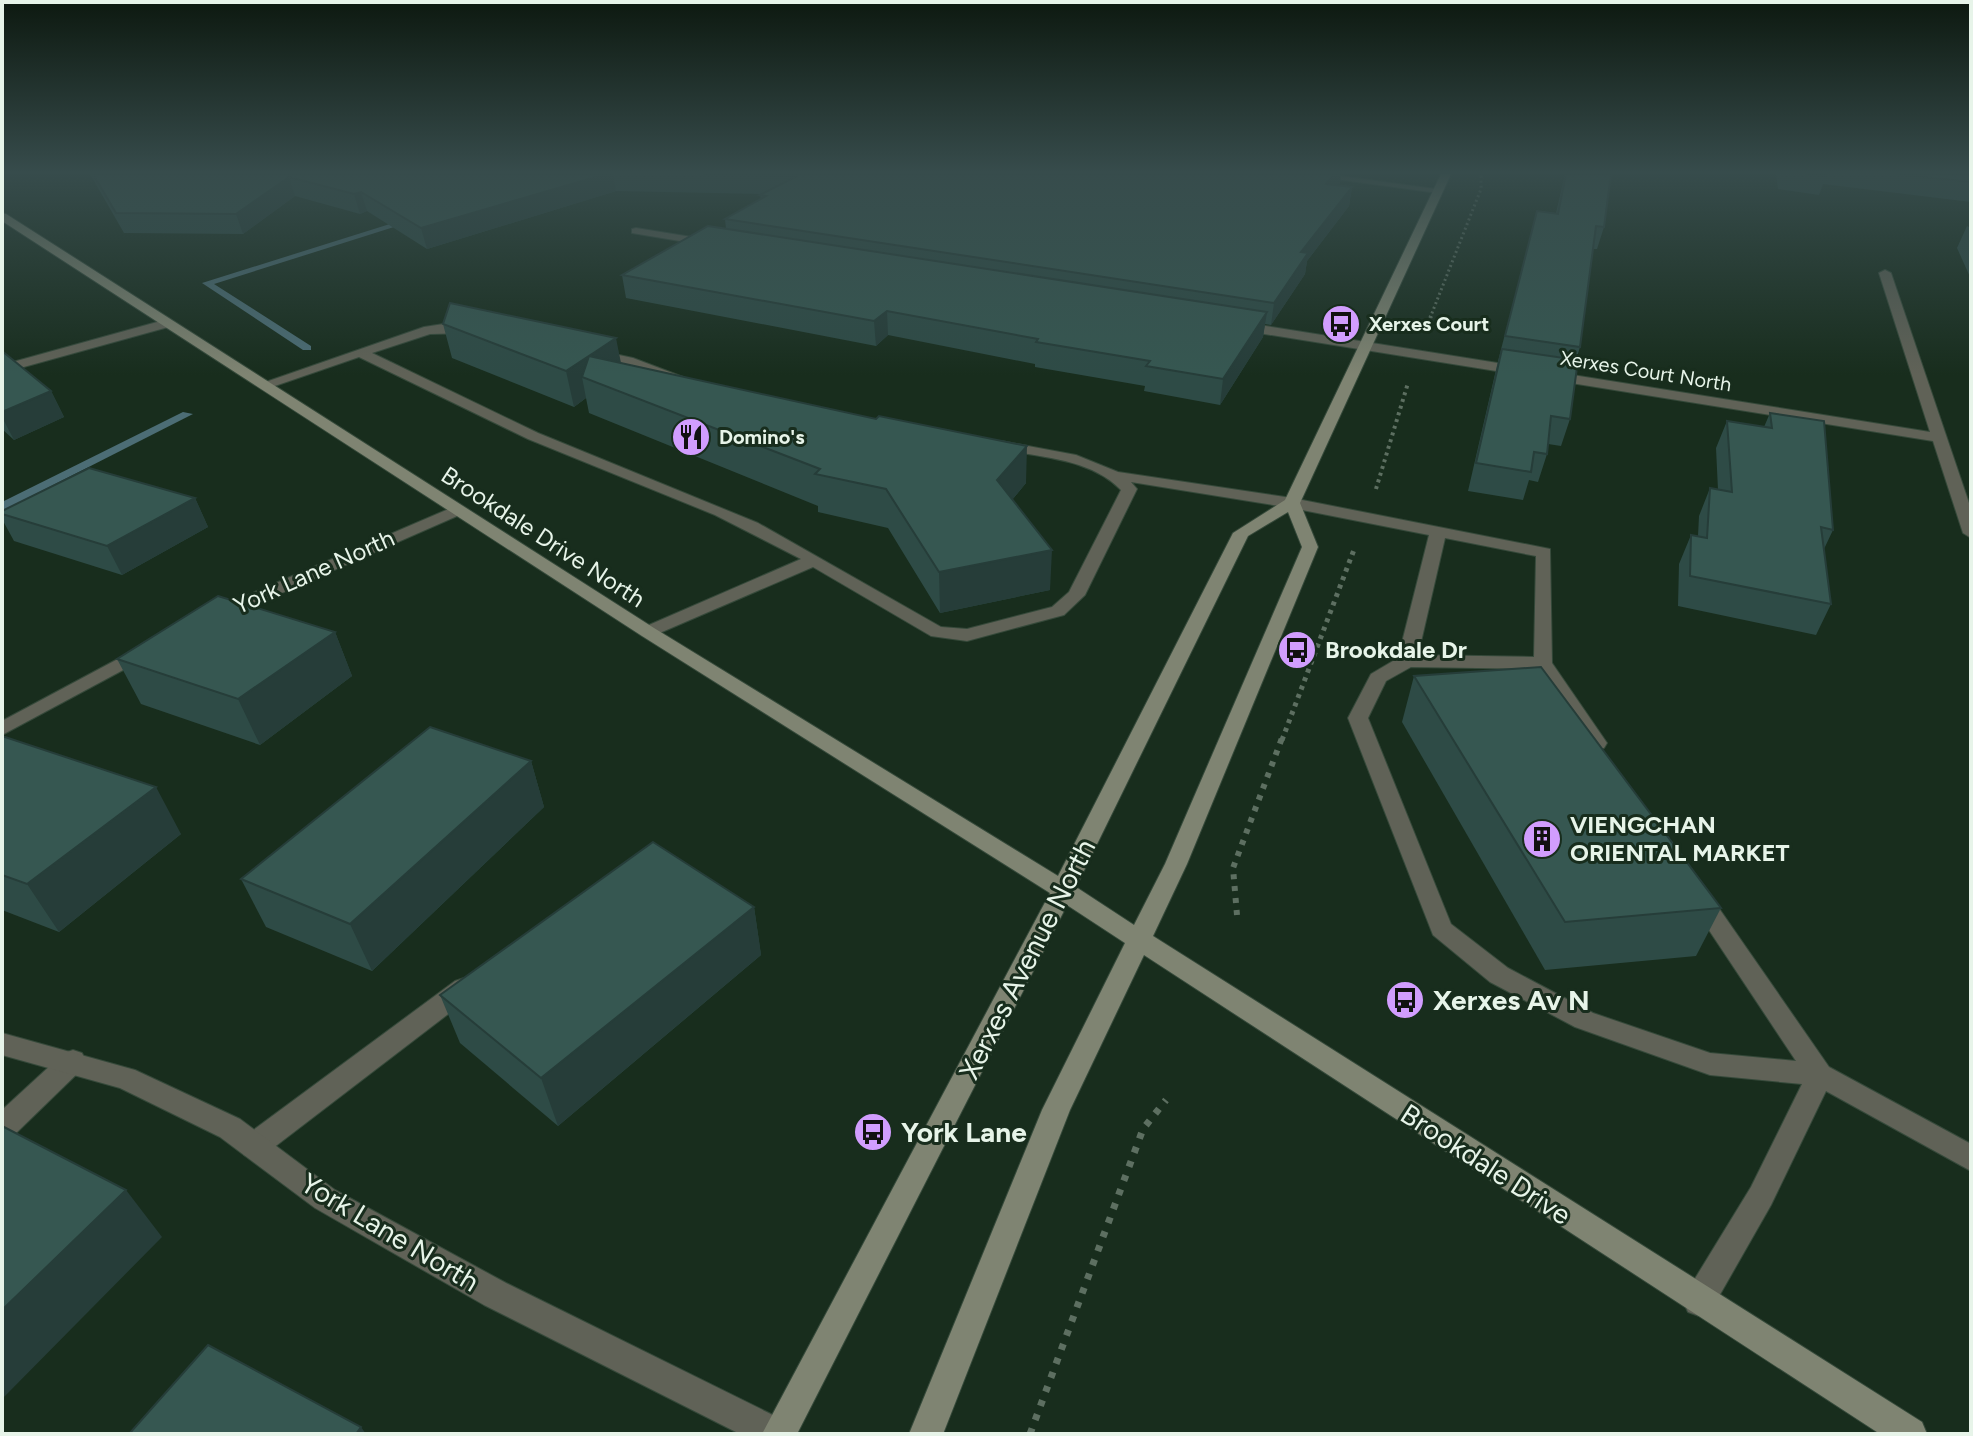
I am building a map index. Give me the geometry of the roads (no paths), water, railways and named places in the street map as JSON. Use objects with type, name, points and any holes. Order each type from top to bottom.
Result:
[{"type":"street","name":"Brookdale Drive North","points":[[41,241],[648,632],[1063,890]]},
{"type":"street","points":[[699,241],[724,245]]},
{"type":"street","points":[[926,1434],[1056,1110],[1176,864],[1310,547],[1292,503],[1414,241]]},
{"type":"street","points":[[1885,273],[1971,533]]},
{"type":"street","points":[[2,369],[168,323]]},
{"type":"street","name":"Xerxes Court North","points":[[1224,324],[1939,438]]},
{"type":"street","points":[[264,385],[428,330],[450,327],[485,332]]},
{"type":"street","points":[[585,352],[628,361],[691,381]]},
{"type":"street","points":[[361,353],[557,447],[712,507],[783,540],[937,632],[967,635],[1058,611],[1076,595],[1129,489],[1120,476]]},
{"type":"street","points":[[979,440],[1094,465],[1120,476],[1292,503],[1544,553],[1543,663],[1612,766]]},
{"type":"street","name":"Xerxes Avenue North","points":[[777,1434],[1063,890],[1241,533],[1292,503]]},
{"type":"street","name":"York Lane North","points":[[206,621],[262,593],[458,510]]},
{"type":"street","points":[[1407,661],[1438,532]]},
{"type":"street","points":[[648,632],[814,560]]},
{"type":"street","points":[[2,729],[164,641]]},
{"type":"street","points":[[1543,663],[1407,661],[1378,678],[1358,718],[1441,929],[1499,975],[1584,1020],[1710,1064],[1820,1075],[1971,1158]]},
{"type":"street","points":[[1690,882],[1820,1075]]},
{"type":"street","name":"Brookdale Drive","points":[[1063,890],[1910,1434]]},
{"type":"street","points":[[254,1146],[482,975]]},
{"type":"street","name":"York Lane North","points":[[2,1044],[126,1078],[230,1128],[325,1199],[495,1294],[777,1434]]},
{"type":"street","points":[[2,1128],[73,1061]]},
{"type":"street","points":[[1699,1301],[1761,1196],[1820,1075]]},
{"type":"waterway","points":[[307,348],[207,283],[344,241]]},
{"type":"waterway","points":[[2,507],[187,414]]},
{"type":"place","name":"Xerxes Court","points":[[1341,324]]},
{"type":"place","name":"Domino's","points":[[691,437]]},
{"type":"place","name":"Brookdale Dr","points":[[1297,650]]},
{"type":"place","name":"VIENGCHAN ORIENTAL MARKET","points":[[1542,839]]},
{"type":"place","name":"Xerxes Av N","points":[[1405,1000]]},
{"type":"place","name":"York Lane","points":[[873,1132]]}]
